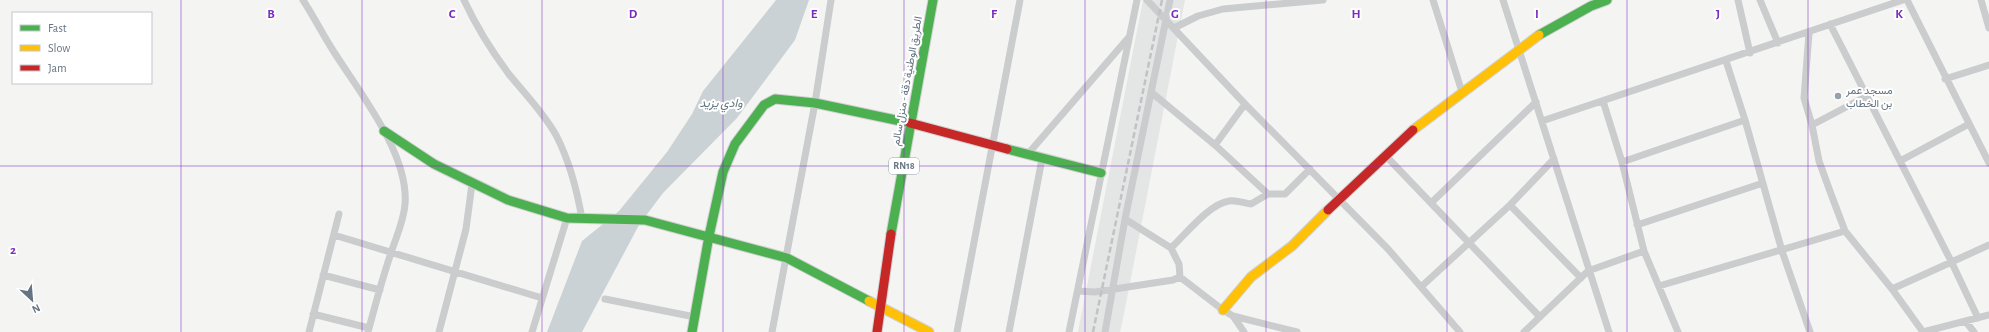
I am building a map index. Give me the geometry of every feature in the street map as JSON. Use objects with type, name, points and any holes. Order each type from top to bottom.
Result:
[{"type":"street","points":[[303,0],[333,51],[384,131],[397,160],[404,184],[405,204],[401,224],[369,330],[313,314]]},
{"type":"street","points":[[464,0],[490,49],[533,102],[556,134],[568,160],[578,192],[582,219]]},
{"type":"street","points":[[772,332],[796,196],[815,103],[831,0]]},
{"type":"street","name":"الطريق الوطنية دقة - منزل سالم","points":[[876,332],[933,0]]},
{"type":"street","points":[[957,332],[991,145],[1020,0]]},
{"type":"street","points":[[1069,332],[1137,0]]},
{"type":"street","points":[[1147,0],[1245,104],[1388,249],[1422,286],[1460,332]]},
{"type":"street","points":[[1104,332],[1125,219],[1170,0]]},
{"type":"street","points":[[1174,28],[1198,16],[1223,9],[1323,0]]},
{"type":"street","points":[[1433,0],[1462,92]]},
{"type":"street","points":[[1503,0],[1588,271],[1609,332]]},
{"type":"street","points":[[1223,310],[1251,277],[1292,246],[1385,155],[1420,124],[1532,39],[1573,16],[1607,0]]},
{"type":"street","points":[[1738,0],[1750,52]]},
{"type":"street","points":[[1760,0],[1778,43]]},
{"type":"street","points":[[1542,121],[1809,33],[1830,24],[1903,0]]},
{"type":"street","points":[[1906,0],[1945,79],[1987,154],[1989,163]]},
{"type":"street","points":[[1981,0],[1989,28]]},
{"type":"street","points":[[1830,24],[1952,261],[1978,318]]},
{"type":"street","points":[[1809,33],[1804,98],[1812,125],[1819,161],[1845,231],[1892,289],[1923,332],[1989,315]]},
{"type":"street","points":[[1026,155],[1130,36]]},
{"type":"street","points":[[1726,60],[1745,120],[1782,251],[1810,332]]},
{"type":"street","points":[[1945,79],[1989,65]]},
{"type":"street","points":[[1151,92],[1214,145],[1268,194]]},
{"type":"street","points":[[1812,125],[1867,96]]},
{"type":"street","points":[[692,332],[718,190],[728,158],[756,114],[764,105],[775,99],[815,103],[912,123],[1026,155],[1101,173]]},
{"type":"street","points":[[1603,101],[1622,162],[1644,251],[1678,332]]},
{"type":"street","points":[[1431,203],[1536,102]]},
{"type":"street","points":[[1214,145],[1245,104]]},
{"type":"street","points":[[1622,162],[1745,120]]},
{"type":"street","points":[[1900,161],[1969,124]]},
{"type":"street","points":[[384,131],[434,164],[472,184],[508,200],[566,218],[603,220],[621,218],[645,220],[709,236],[786,258],[835,282],[880,308],[929,332]]},
{"type":"street","points":[[1385,155],[1540,317]]},
{"type":"street","points":[[1009,332],[1042,159]]},
{"type":"street","points":[[1422,286],[1510,205],[1554,159]]},
{"type":"street","points":[[1171,248],[1215,207],[1227,201],[1251,204],[1268,194],[1285,194],[1310,169]]},
{"type":"street","points":[[1637,225],[1763,183]]},
{"type":"street","points":[[439,332],[466,229],[472,184]]},
{"type":"street","points":[[1510,205],[1581,278]]},
{"type":"street","points":[[309,332],[339,214]]},
{"type":"street","points":[[532,332],[566,218]]},
{"type":"street","points":[[1125,219],[1171,248],[1179,264],[1180,277],[1223,310],[1233,316],[1297,332]]},
{"type":"street","points":[[1659,286],[1782,251],[1845,231]]},
{"type":"street","points":[[334,235],[542,298]]},
{"type":"street","points":[[1892,289],[1989,245]]},
{"type":"street","points":[[1524,332],[1588,271],[1644,251]]},
{"type":"street","points":[[323,275],[380,290]]},
{"type":"street","points":[[1078,291],[1095,292],[1173,280],[1180,277]]},
{"type":"street","points":[[605,299],[695,317]]},
{"type":"street","points":[[1233,316],[1244,332]]},
{"type":"street","points":[[1966,322],[1974,332]]},
{"type":"shaded area","points":[[1143,0],[1185,0],[1120,332],[1078,332]]},
{"type":"water","name":"وادي يزيد","points":[[776,0],[809,0],[795,40],[737,118],[663,193],[639,225],[582,332],[547,332],[582,241],[619,211],[667,152],[692,114],[703,91]]},
{"type":"railway","points":[[1093,332],[1162,0]]},
{"type":"traffic: fast","points":[[891,234],[933,0]]},
{"type":"traffic: fast","points":[[1539,35],[1591,6],[1607,0]]},
{"type":"traffic: fast","points":[[692,332],[709,236],[723,172],[735,144],[764,105],[775,99],[815,103],[910,123]]},
{"type":"traffic: fast","points":[[384,131],[434,164],[508,200],[567,218],[645,220],[787,258],[869,301]]},
{"type":"traffic: fast","points":[[1007,149],[1101,173]]},
{"type":"traffic: slow","points":[[1413,130],[1539,35]]},
{"type":"traffic: slow","points":[[1223,310],[1251,277],[1292,246],[1328,210]]},
{"type":"traffic: slow","points":[[869,301],[929,332]]},
{"type":"traffic: jam","points":[[910,123],[1007,149]]},
{"type":"traffic: jam","points":[[1328,210],[1413,130]]},
{"type":"traffic: jam","points":[[877,332],[891,234]]},
{"type":"place","name":"مسجد عمر بن الخطاب","points":[[1838,96]]}]
